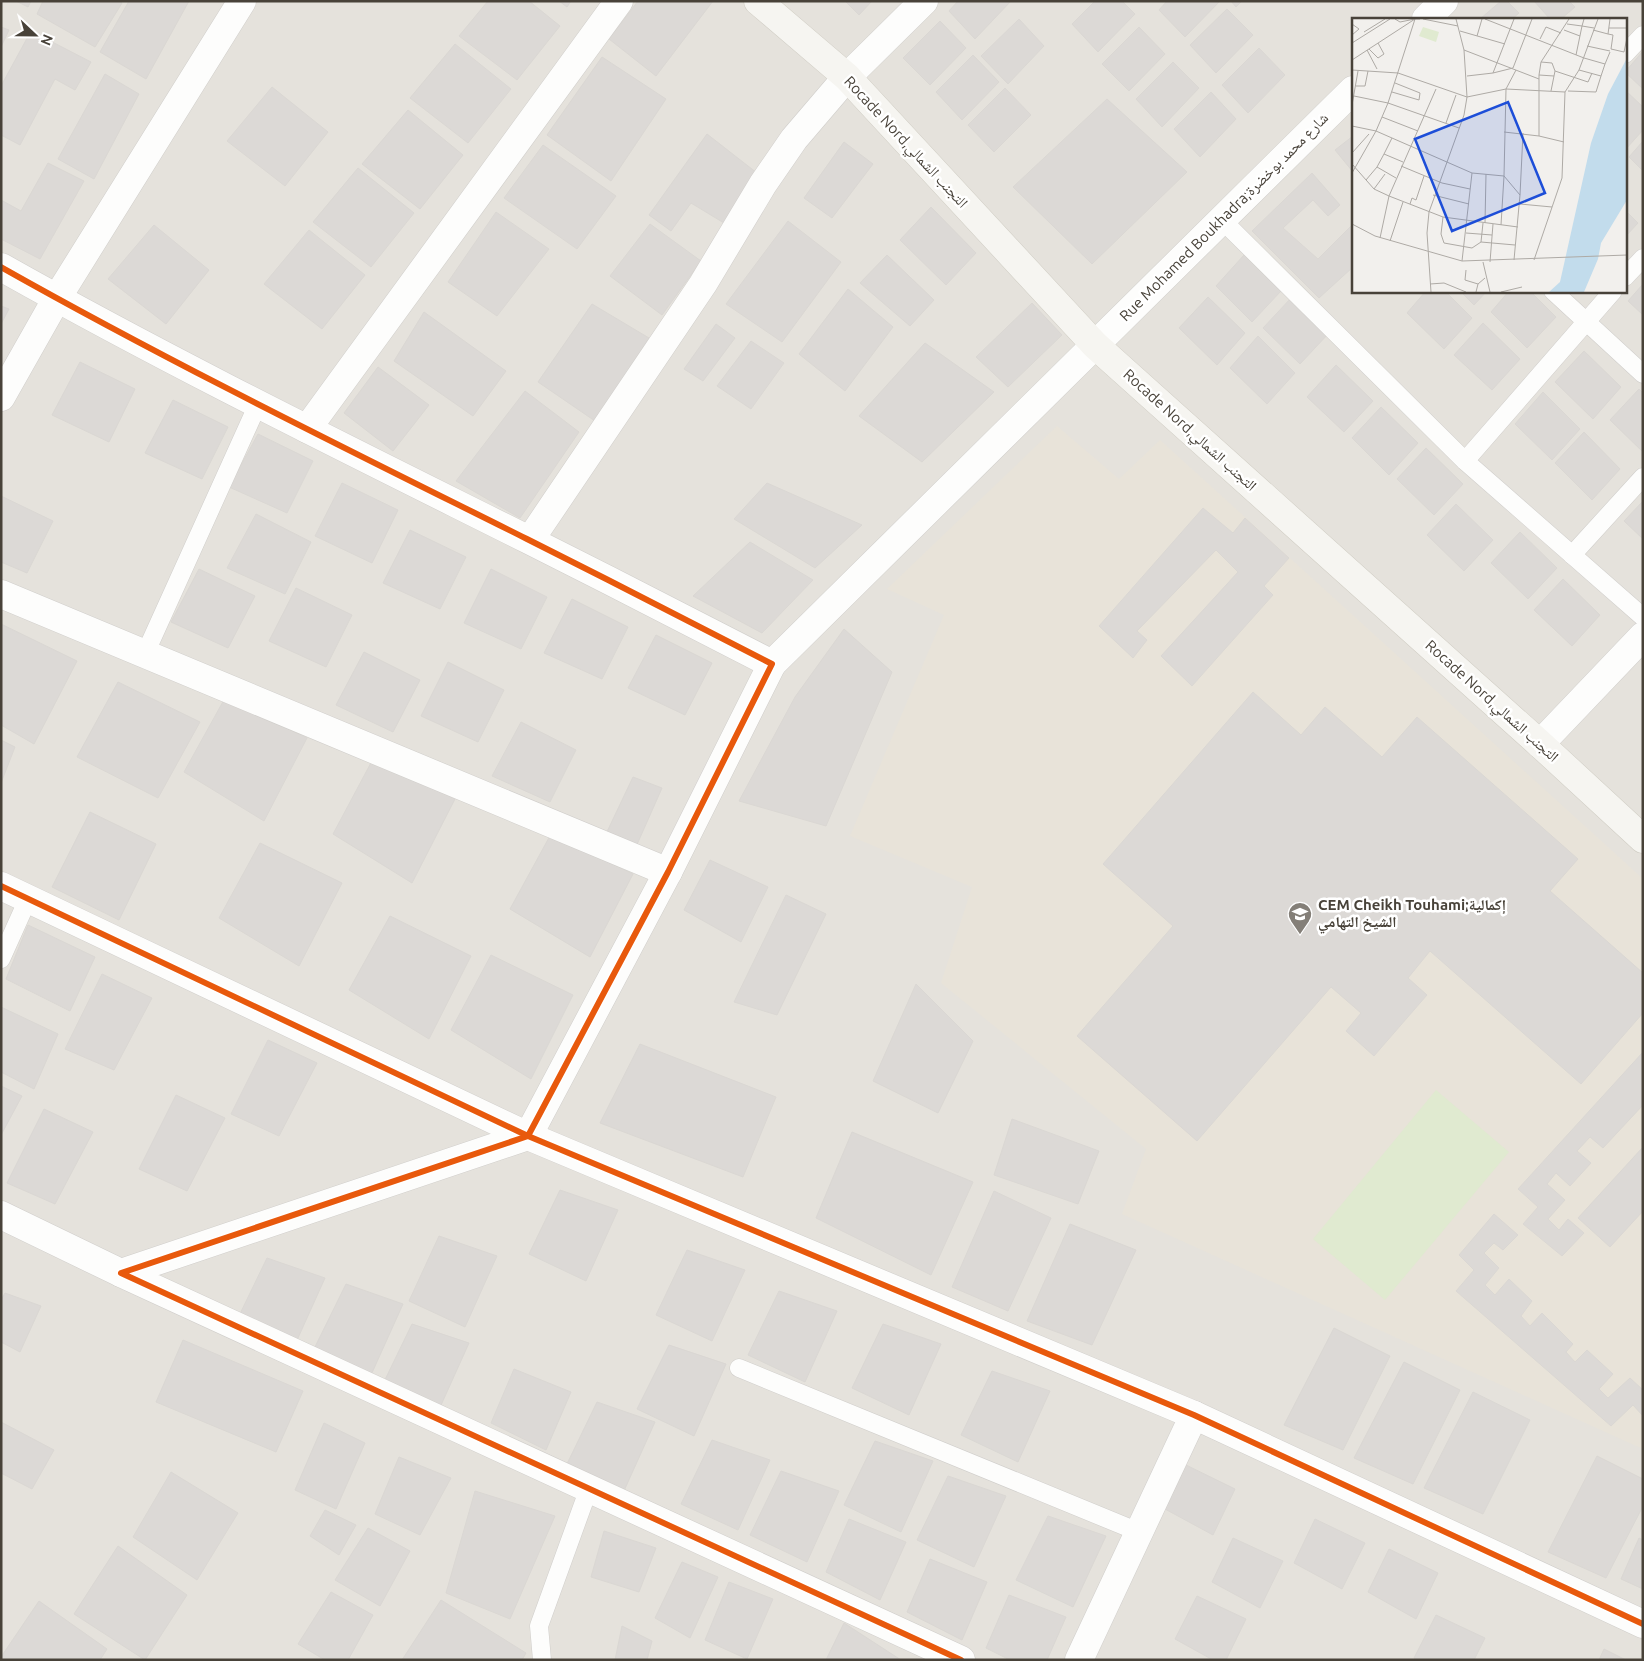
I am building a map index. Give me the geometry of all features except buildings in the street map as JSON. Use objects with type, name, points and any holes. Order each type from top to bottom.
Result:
[{"type":"main road","name":"Rocade Nord,التجنب الشمالي","points":[[758,1],[847,77],[1096,345],[1643,839]]},
{"type":"street","points":[[1,397],[57,298],[242,1]]},
{"type":"street","points":[[307,429],[619,1]]},
{"type":"street","points":[[530,540],[703,284],[768,177],[794,140],[847,77],[924,1]]},
{"type":"street","points":[[1427,18],[1444,1]]},
{"type":"street","name":"Rue Mohamed Boukhadra;شارع محمد بوخضرة","points":[[528,1136],[668,872],[772,664],[1352,91]]},
{"type":"street","points":[[1,267],[258,404],[772,664]]},
{"type":"street","points":[[1,594],[668,872]]},
{"type":"street","points":[[1540,744],[1643,636]]},
{"type":"street","points":[[1,886],[528,1136],[1194,1415],[1643,1624]]},
{"type":"street","points":[[121,1273],[528,1136]]},
{"type":"street","points":[[1,1215],[121,1273],[961,1660]]},
{"type":"street","points":[[1079,1660],[1194,1415]]},
{"type":"lane","points":[[1626,53],[1643,35]]},
{"type":"lane","points":[[1221,219],[1465,461],[1643,617]]},
{"type":"lane","points":[[1626,276],[1643,258]]},
{"type":"lane","points":[[1554,292],[1643,374]]},
{"type":"lane","points":[[1465,461],[1612,292]]},
{"type":"lane","points":[[146,654],[258,404]]},
{"type":"lane","points":[[1572,555],[1643,477]]},
{"type":"lane","points":[[1,958],[28,899]]},
{"type":"lane","points":[[739,1368],[1139,1532]]},
{"type":"lane","points":[[542,1660],[539,1626],[589,1488]]},
{"type":"shaded area","points":[[1,1],[1643,1],[1643,1660],[1,1660]]},
{"type":"shaded area","name":"CEM Cheikh Touhami;إكمالية الشيخ التهامي","points":[[1057,426],[1119,479],[1160,440],[1643,879],[1643,1449],[1122,1214],[1146,1149],[941,983],[972,887],[850,836],[944,615],[887,589]]},
{"type":"green space","points":[[1436,1090],[1509,1152],[1385,1300],[1313,1239]]},
{"type":"cycle path","points":[[1,267],[131,338],[329,440],[772,664],[668,872],[528,1136],[1,886]]},
{"type":"cycle path","points":[[961,1660],[121,1273],[528,1136],[1194,1415],[1643,1624]]},
{"type":"place","name":"CEM Cheikh Touhami;إكمالية الشيخ التهامي","points":[[1300,935]]}]
